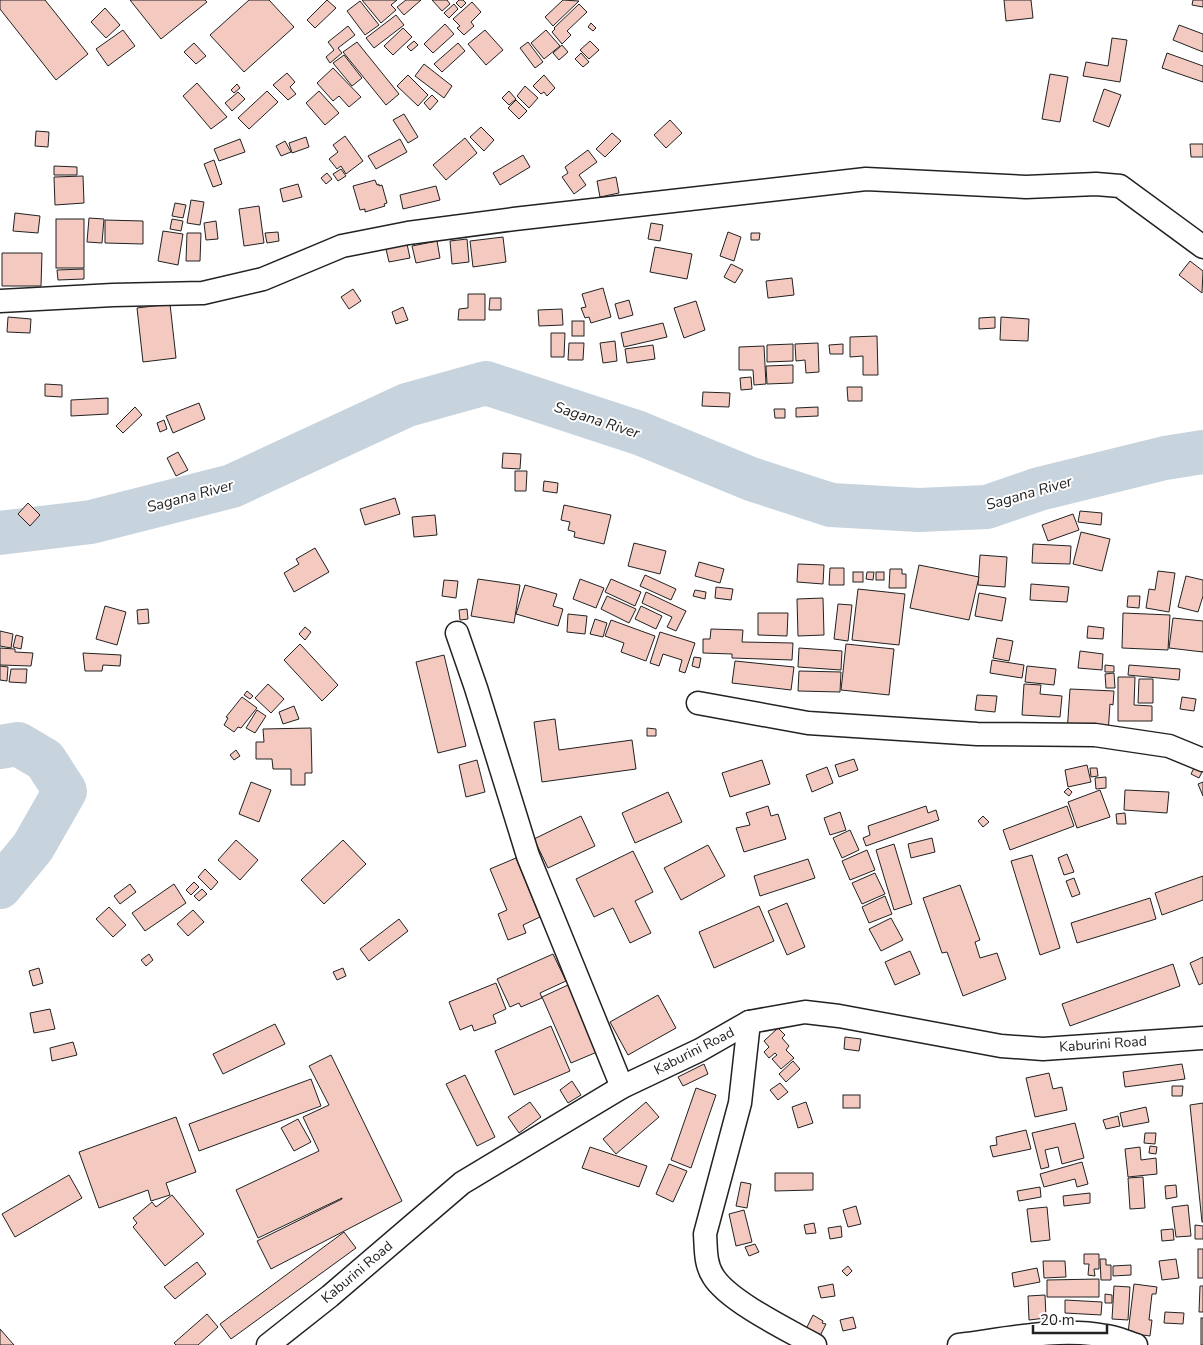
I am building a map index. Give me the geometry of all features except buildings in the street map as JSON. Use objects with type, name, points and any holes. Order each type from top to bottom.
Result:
[{"type":"street","points":[[0,301],[113,295],[203,293],[263,279],[342,246],[408,233],[866,179],[1026,187],[1096,184],[1120,186],[1203,246]]},
{"type":"street","points":[[457,633],[528,856],[622,1087]]},
{"type":"street","points":[[698,703],[808,723],[976,734],[1095,735],[1169,746],[1203,760]]},
{"type":"street","name":"Kaburini Road","points":[[268,1345],[330,1296],[462,1183],[622,1087],[700,1050],[749,1022],[805,1012],[840,1016],[1001,1046],[1043,1048],[1203,1038]]},
{"type":"street","points":[[749,1022],[740,1103],[705,1234],[706,1257],[713,1276],[732,1297],[815,1345]]},
{"type":"street","points":[[959,1345],[1047,1334],[1084,1333],[1108,1336],[1136,1345]]},
{"type":"waterway","name":"Sagana River","points":[[0,533],[91,522],[232,486],[407,405],[486,383],[639,433],[751,479],[831,505],[919,510],[987,507],[1039,489],[1165,458],[1203,452]]},
{"type":"waterway","name":"Sagana River","points":[[0,747],[18,744],[45,760],[65,791],[33,847],[0,887]]}]
